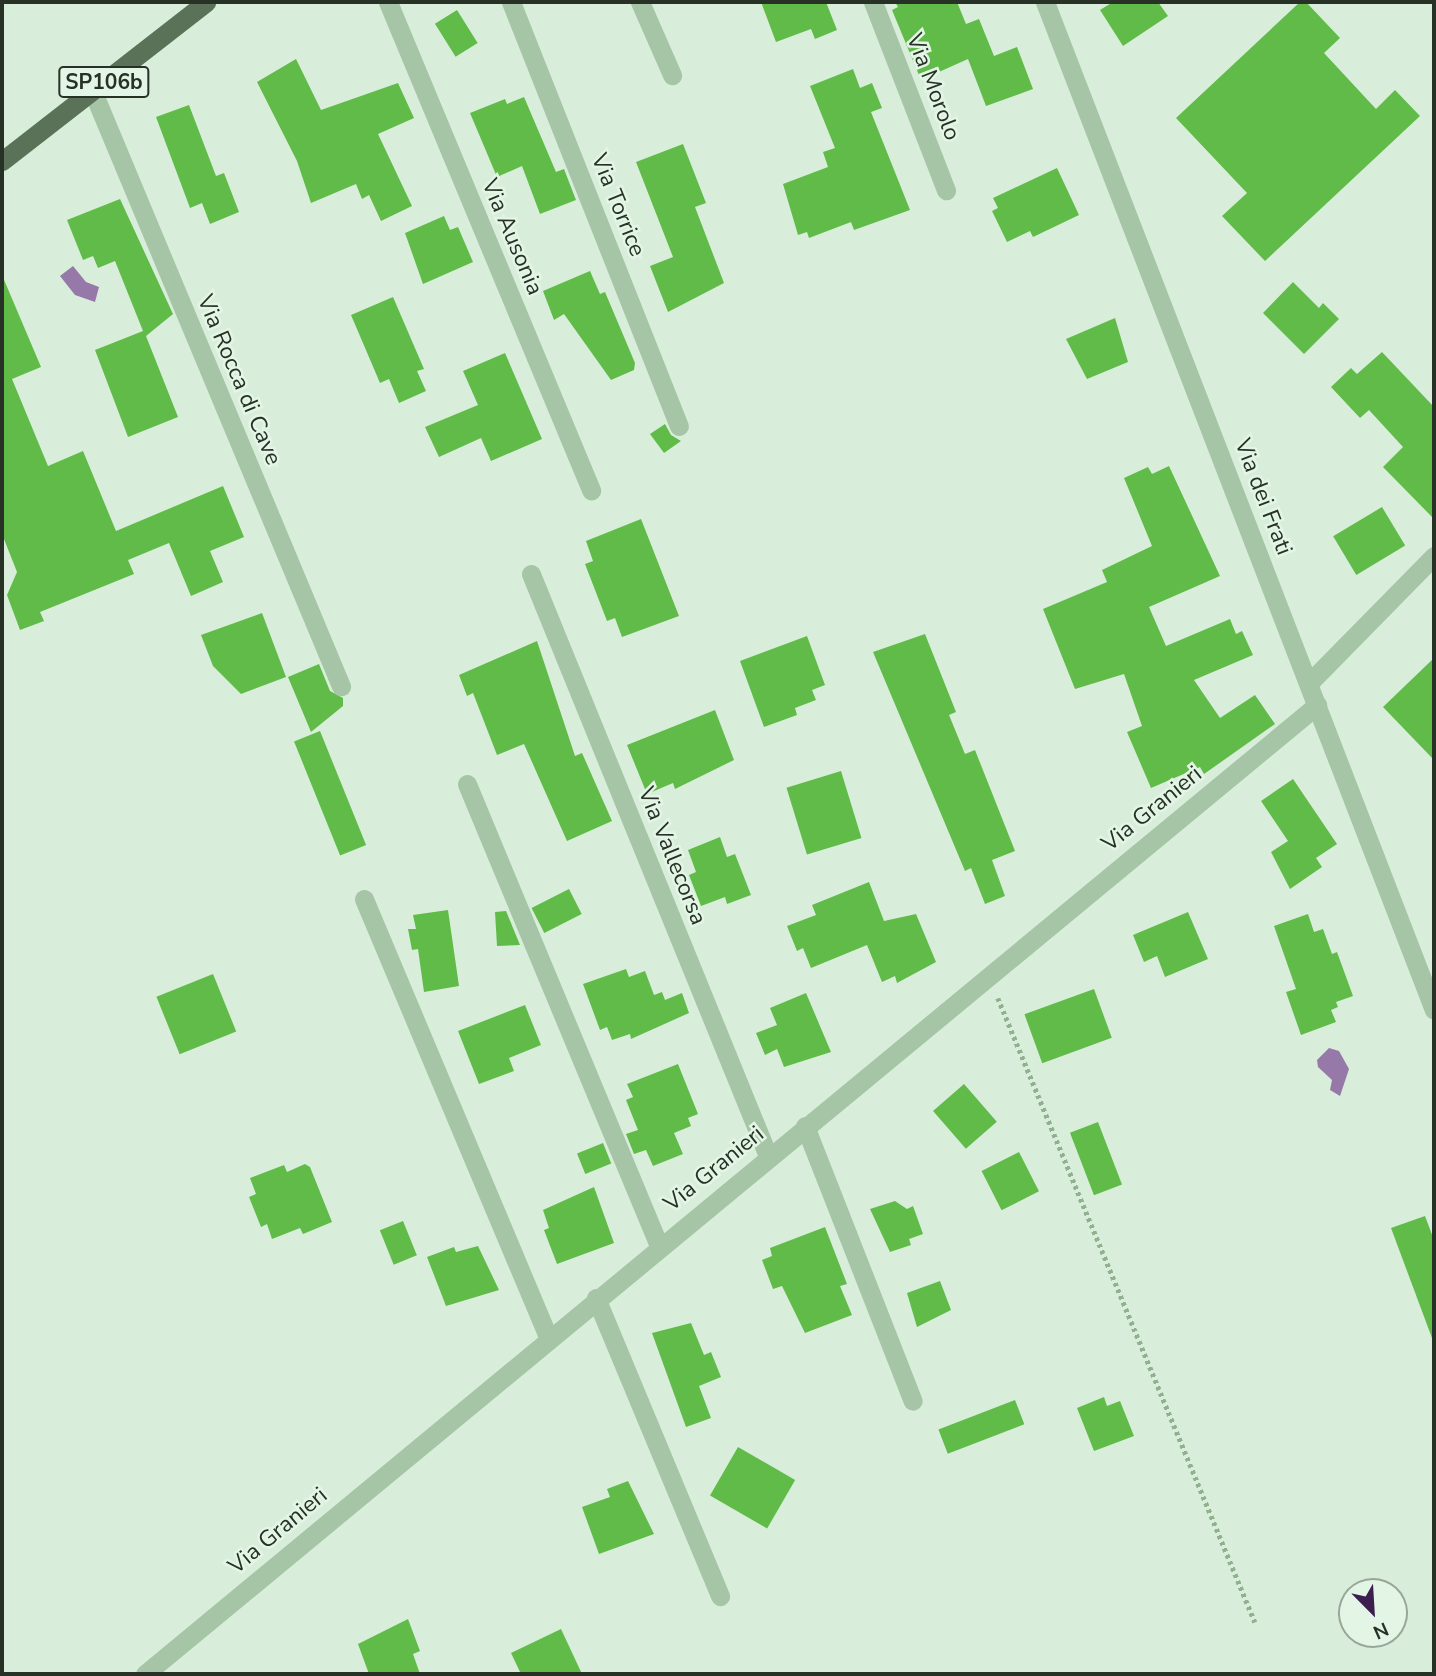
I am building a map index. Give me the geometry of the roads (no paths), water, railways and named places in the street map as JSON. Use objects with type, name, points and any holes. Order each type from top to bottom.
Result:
[{"type":"main road","name":"SP106b","points":[[2,161],[205,2]]},
{"type":"street","name":"Via Ausonia","points":[[388,2],[592,490]]},
{"type":"street","name":"Via Torrice","points":[[511,2],[679,426]]},
{"type":"street","points":[[640,2],[672,75]]},
{"type":"street","name":"Via Morolo","points":[[873,2],[946,190]]},
{"type":"street","name":"Via dei Frati","points":[[1045,2],[1434,1010]]},
{"type":"street","name":"Via Rocca di Cave","points":[[93,92],[341,686]]},
{"type":"street","points":[[1309,683],[1434,556]]},
{"type":"street","name":"Via Vallecorsa","points":[[531,574],[768,1156]]},
{"type":"street","name":"Via Granieri","points":[[145,1674],[548,1337],[1317,705]]},
{"type":"street","points":[[467,784],[659,1246]]},
{"type":"street","points":[[364,899],[548,1337]]},
{"type":"street","points":[[805,1126],[913,1401]]},
{"type":"street","points":[[596,1298],[720,1595]]}]
